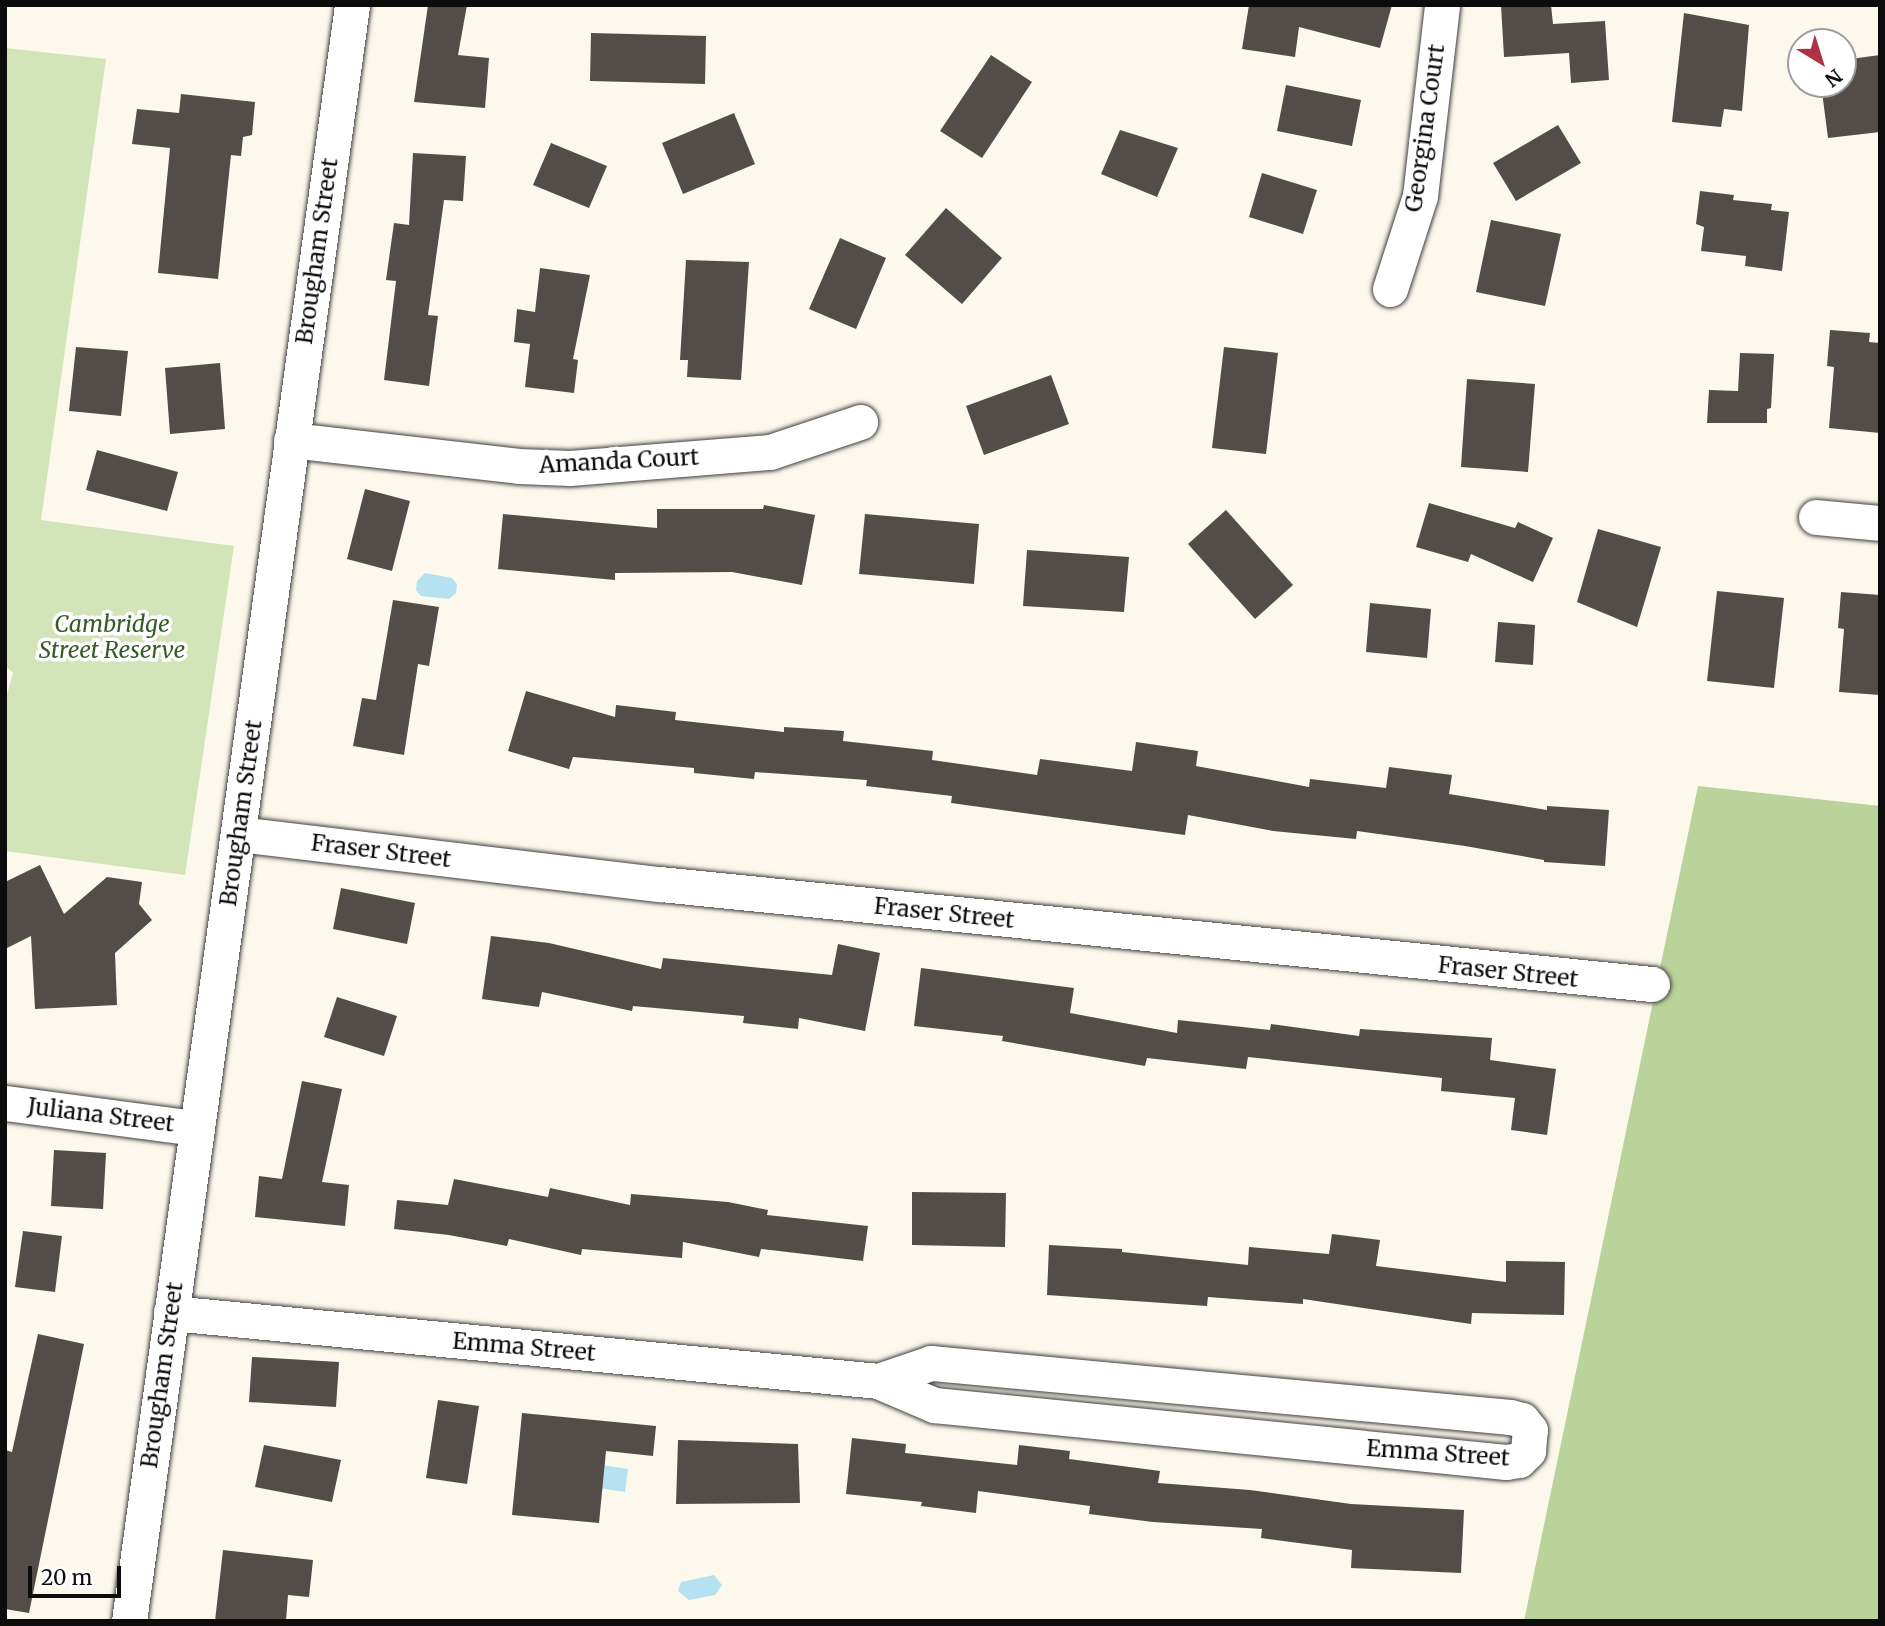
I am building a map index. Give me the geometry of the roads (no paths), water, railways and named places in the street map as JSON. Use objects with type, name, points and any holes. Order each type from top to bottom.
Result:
[{"type":"street","name":"Brougham Street","points":[[129,1621],[352,5]]},
{"type":"street","name":"Georgina Court","points":[[1390,289],[1420,196],[1442,5]]},
{"type":"street","name":"Amanda Court","points":[[291,440],[519,466],[570,468],[770,452],[860,422]]},
{"type":"street","points":[[1816,517],[1880,523]]},
{"type":"street","name":"Fraser Street","points":[[238,834],[687,887],[1652,984]]},
{"type":"street","name":"Juliana Street","points":[[5,1103],[197,1128]]},
{"type":"street","name":"Emma Street","points":[[171,1313],[878,1381],[934,1405],[1506,1462],[1519,1460],[1528,1451],[1530,1430],[1522,1420],[1510,1417],[931,1363],[878,1381]]},
{"type":"water","points":[[425,573],[452,578],[457,584],[456,593],[449,599],[421,596],[416,590],[417,581]]},
{"type":"water","points":[[575,1461],[628,1469],[625,1492],[572,1484]]},
{"type":"water","points":[[714,1575],[722,1585],[715,1595],[689,1600],[678,1591],[681,1582]]},
{"type":"park label","name":"Cambridge Street Reserve","points":[[112,637]]}]
